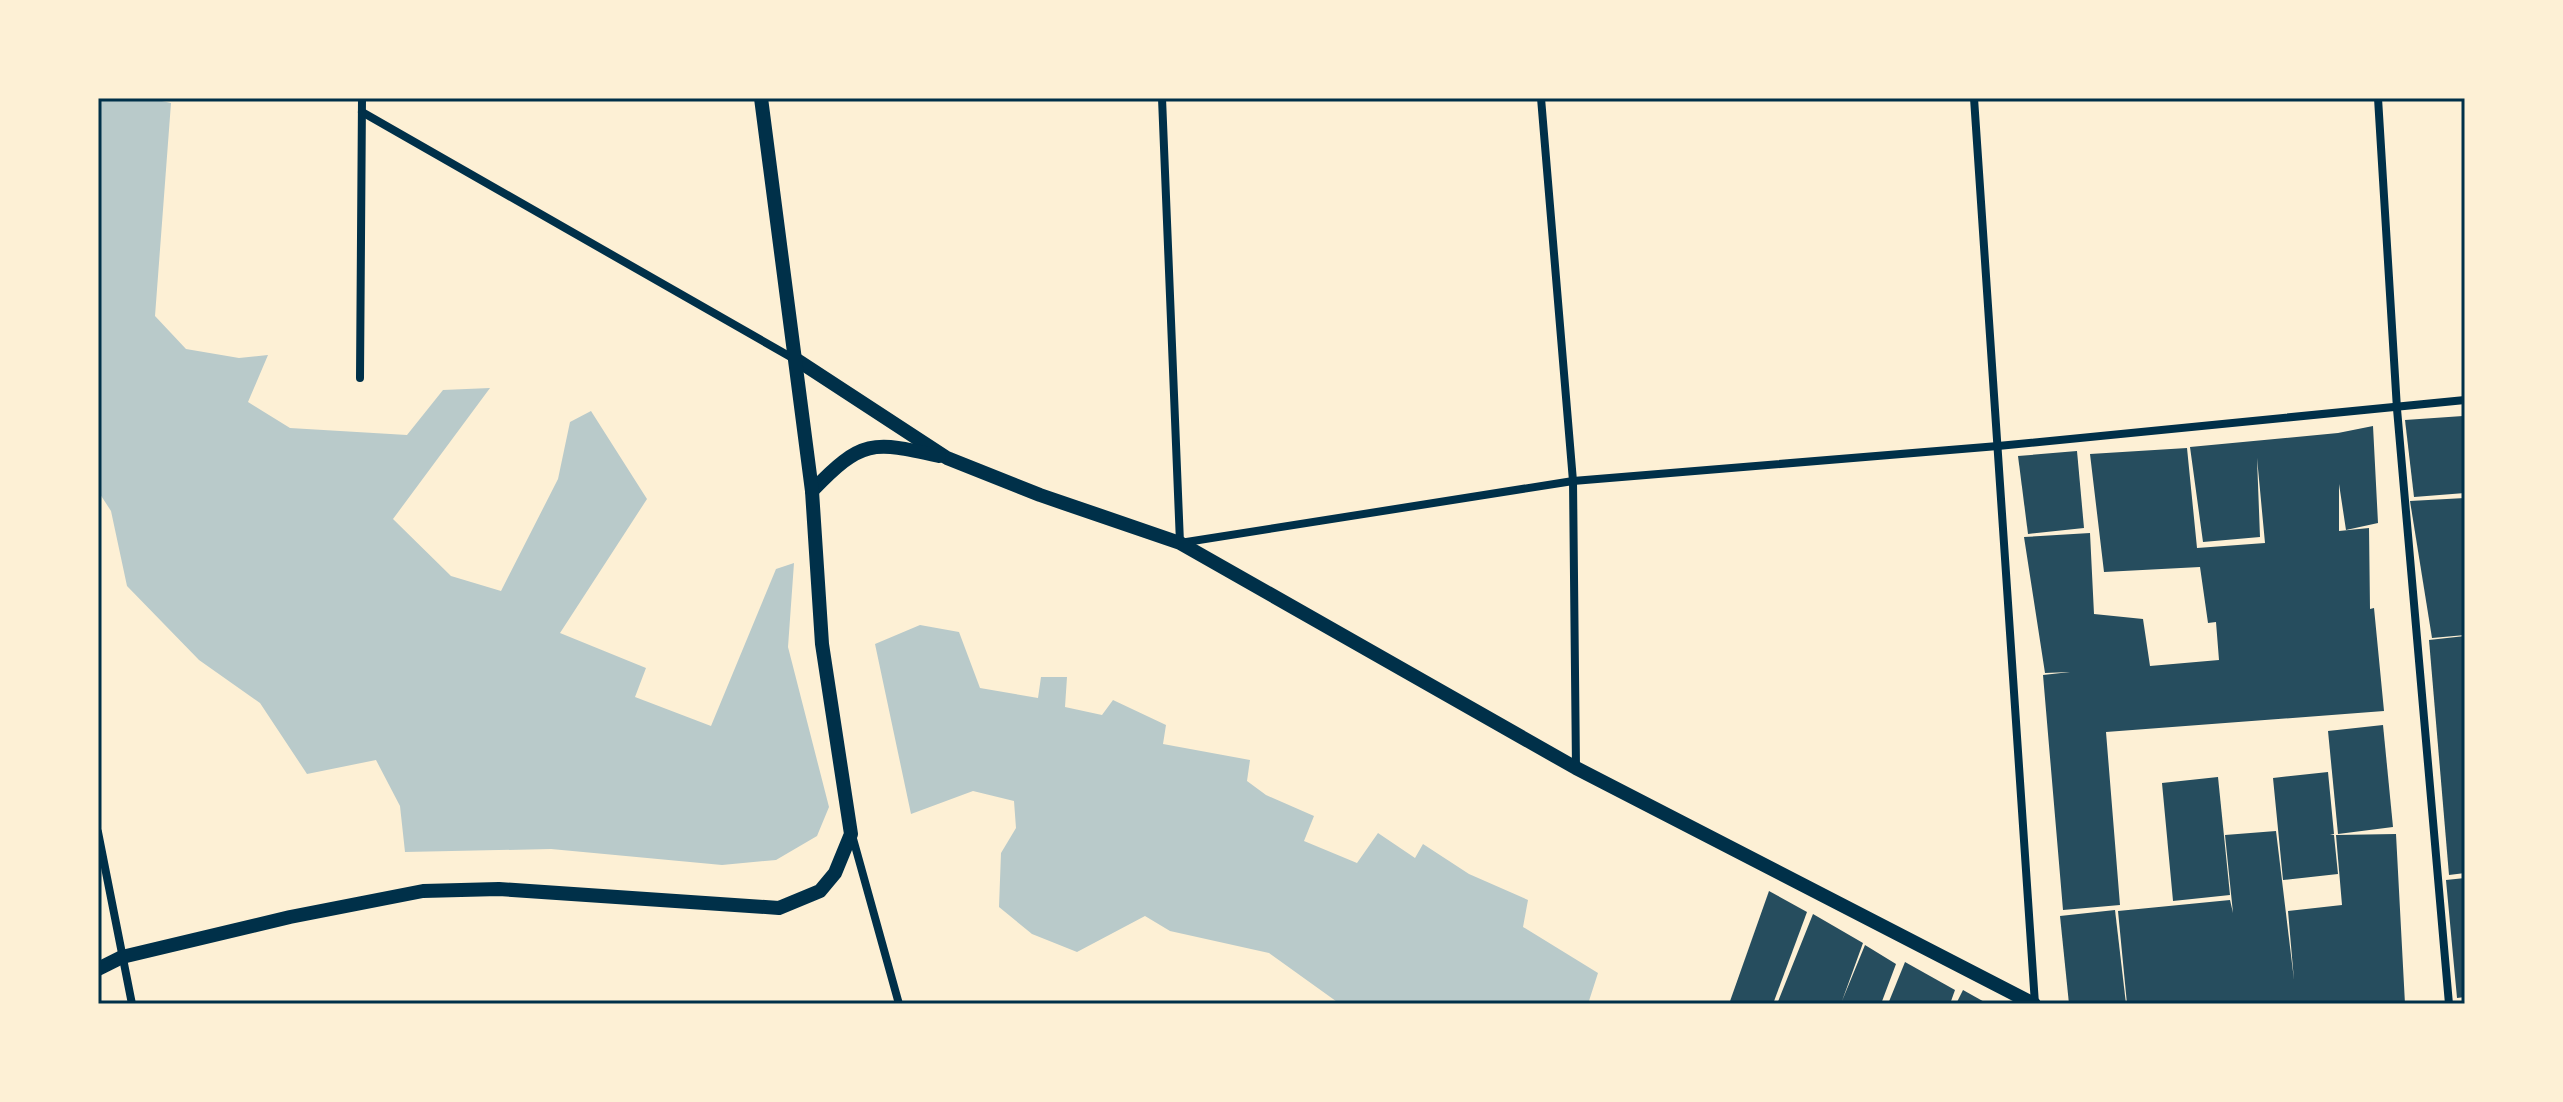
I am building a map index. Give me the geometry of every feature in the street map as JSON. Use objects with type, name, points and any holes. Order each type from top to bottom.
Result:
[{"type":"street","points":[[360,378],[362,98]]},
{"type":"street","points":[[761,98],[812,491],[822,644],[851,834],[899,1004]]},
{"type":"street","points":[[1162,98],[1180,543]]},
{"type":"street","points":[[1541,98],[1573,481],[1576,768]]},
{"type":"street","points":[[1974,98],[2034,1004]]},
{"type":"street","points":[[2378,98],[2397,409],[2449,1004]]},
{"type":"street","points":[[362,112],[797,360],[947,458]]},
{"type":"street","points":[[1180,543],[1573,481],[1998,446],[2465,400]]},
{"type":"street","points":[[812,491],[838,464],[865,449],[885,444],[947,458],[1040,495],[1180,543],[1576,768],[2034,1004]]},
{"type":"street","points":[[98,832],[132,1004]]},
{"type":"street","points":[[98,969],[122,957],[290,917],[423,891],[499,889],[779,908],[820,891],[835,873],[851,834]]},
{"type":"shaded area","points":[[98,98],[148,98],[171,103],[155,316],[186,349],[239,358],[268,355],[248,402],[290,428],[407,435],[443,390],[490,388],[393,519],[451,576],[501,591],[558,479],[570,422],[591,411],[647,499],[560,633],[646,668],[635,697],[711,726],[776,569],[794,563],[788,647],[829,807],[817,836],[776,860],[722,865],[551,849],[405,852],[400,806],[376,760],[307,774],[260,703],[199,660],[127,586],[111,511],[98,491]]},
{"type":"shaded area","points":[[920,625],[959,632],[980,688],[1038,698],[1041,677],[1067,677],[1065,707],[1102,715],[1113,700],[1166,725],[1163,744],[1250,760],[1247,781],[1266,795],[1314,816],[1304,841],[1357,863],[1378,833],[1415,858],[1423,844],[1469,874],[1528,900],[1523,927],[1598,973],[1588,1004],[1340,1004],[1269,953],[1170,931],[1145,916],[1077,952],[1032,934],[999,907],[1001,853],[1016,828],[1014,801],[973,791],[911,814],[875,644]]},
{"type":"building","points":[[2463,416],[2465,493],[2414,497],[2405,420]]},
{"type":"building","points":[[2373,426],[2378,523],[2346,530],[2339,484],[2339,531],[2369,528],[2370,609],[2374,608],[2384,711],[2106,732],[2120,905],[2063,910],[2043,675],[2070,672],[2045,673],[2024,537],[2090,533],[2094,614],[2143,619],[2150,666],[2219,660],[2216,622],[2208,623],[2200,567],[2104,572],[2090,454],[2187,448],[2197,548],[2265,543],[2257,458],[2260,537],[2203,542],[2190,447],[2338,433]]},
{"type":"building","points":[[2077,451],[2084,528],[2028,534],[2018,456]]},
{"type":"building","points":[[2465,498],[2465,635],[2432,638],[2410,501]]},
{"type":"building","points":[[2465,636],[2465,873],[2449,875],[2429,640]]},
{"type":"building","points":[[2383,725],[2393,827],[2338,834],[2328,731]]},
{"type":"building","points":[[2328,772],[2334,834],[2330,835],[2334,835],[2338,874],[2283,880],[2273,778]]},
{"type":"building","points":[[2218,777],[2230,895],[2173,901],[2162,783]]},
{"type":"building","points":[[2276,831],[2294,980],[2288,911],[2342,905],[2336,835],[2396,834],[2405,1004],[2127,1004],[2118,911],[2230,900],[2233,913],[2225,835]]},
{"type":"building","points":[[2465,878],[2465,997],[2457,998],[2446,880]]},
{"type":"building","points":[[1769,891],[1807,912],[1773,1004],[1729,1004]]},
{"type":"building","points":[[2115,910],[2126,1004],[2069,1004],[2060,916]]},
{"type":"building","points":[[1813,914],[1863,943],[1842,1001],[1865,945],[1896,964],[1881,1004],[1777,1004]]},
{"type":"building","points":[[1905,962],[1955,990],[1950,1004],[1888,1004]]},
{"type":"building","points":[[1963,990],[1988,1004],[1956,1004]]}]
